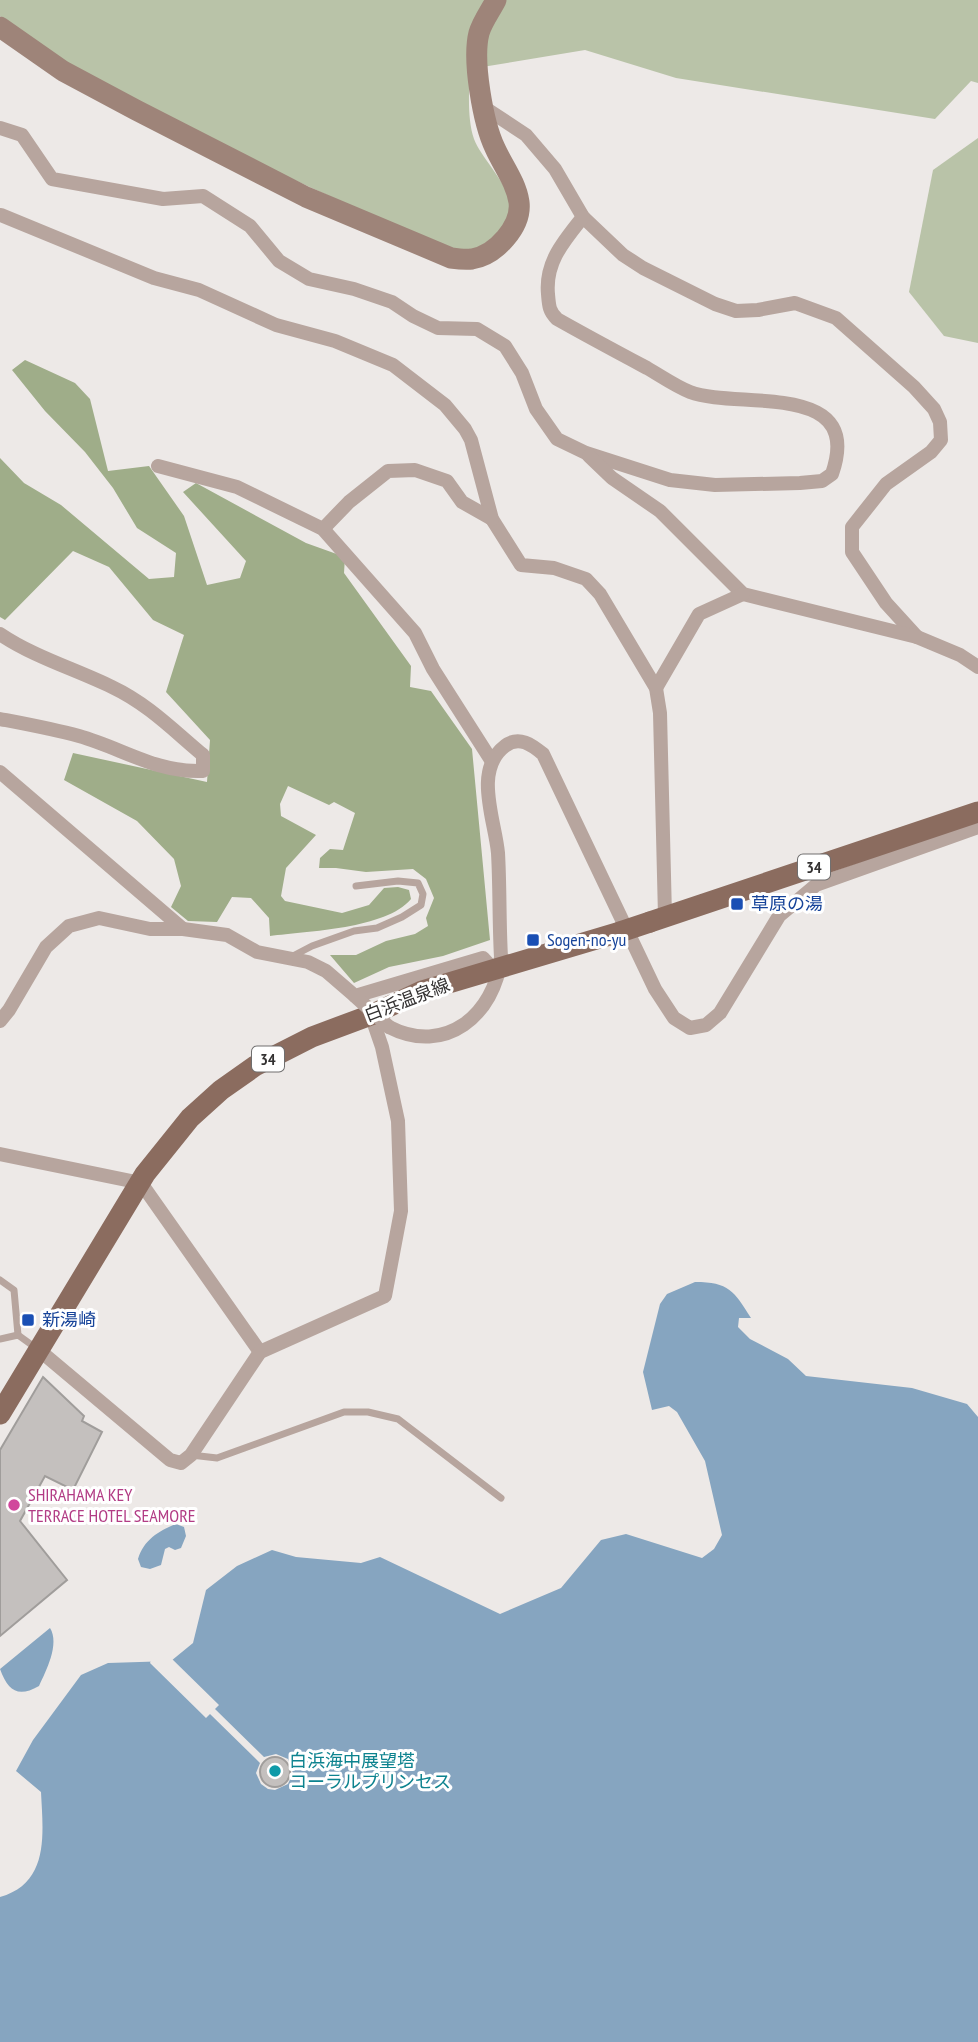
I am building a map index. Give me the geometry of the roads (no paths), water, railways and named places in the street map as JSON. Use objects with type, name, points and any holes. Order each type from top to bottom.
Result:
[{"type":"main road","name":"白浜温泉線","points":[[0,1413],[166,1145],[190,1118],[221,1090],[255,1066],[312,1037],[380,1021],[422,991],[620,932],[978,812]]},
{"type":"street","points":[[0,27],[63,71],[306,197],[451,258],[471,260],[494,250],[512,228],[519,211],[516,190],[494,147],[482,106],[478,76],[479,34],[496,0]]},
{"type":"street","points":[[482,106],[526,135],[555,169],[583,217],[623,255],[666,280],[715,304],[736,311],[795,303],[836,318],[914,387],[933,409],[940,422],[941,440],[931,452],[886,484],[852,527],[852,552],[886,603],[917,638]]},
{"type":"street","points":[[0,128],[22,135],[52,178],[163,199],[203,196],[250,226],[279,261],[309,279],[354,289],[392,302],[438,328],[477,329],[494,338],[505,346],[522,373],[536,409],[557,439],[586,453],[670,480],[715,485],[822,481],[832,474],[838,451],[832,427],[815,411],[786,402],[691,393],[557,319],[549,310],[548,270],[555,254],[583,217]]},
{"type":"street","points":[[1,215],[154,278],[199,290],[275,325],[335,341],[393,365],[445,405],[466,429],[492,519],[521,565],[554,568],[586,579],[600,594],[656,688],[660,713],[658,919]]},
{"type":"street","points":[[586,453],[612,478],[660,511],[743,594],[917,638],[960,655],[978,667]]},
{"type":"street","points":[[158,466],[237,487],[323,528],[415,633],[432,669],[491,760]]},
{"type":"street","points":[[323,528],[349,502],[388,471],[415,470],[447,481],[462,502],[492,519]]},
{"type":"street","points":[[656,688],[699,614],[743,594]]},
{"type":"street","points":[[0,634],[18,646],[115,688],[160,716],[203,755],[203,771],[186,771],[141,761],[81,737],[0,719]]},
{"type":"street","points":[[3,1012],[47,947],[69,926],[99,918],[150,929],[183,929],[227,935],[257,952],[308,962],[326,971],[380,1021],[406,1035],[439,1036],[454,1031],[477,1014],[497,969],[498,852],[487,781],[491,760],[507,744],[518,740],[543,754],[655,989],[674,1018],[690,1028],[706,1025],[720,1013],[779,916],[816,885],[978,827]]},
{"type":"street","points":[[0,772],[183,929]]},
{"type":"street","points":[[355,996],[483,958],[497,969]]},
{"type":"street","points":[[39,1350],[170,1460],[181,1463],[191,1455],[260,1352],[384,1296],[401,1212],[398,1121],[382,1047],[380,1021]]},
{"type":"street","points":[[0,1154],[141,1183],[260,1352]]},
{"type":"lane","points":[[289,958],[312,946],[354,931],[377,928],[421,905],[423,894],[418,883],[398,881],[356,886]]},
{"type":"lane","points":[[0,1280],[14,1290],[18,1335]]},
{"type":"lane","points":[[0,1339],[18,1335],[39,1350]]},
{"type":"lane","points":[[191,1455],[217,1458],[344,1412],[368,1412],[398,1419],[501,1497]]},
{"type":"water","points":[[695,1282],[723,1286],[735,1295],[751,1318],[739,1318],[738,1327],[750,1339],[788,1359],[806,1376],[912,1388],[967,1404],[978,1417],[978,2042],[0,2042],[0,1897],[16,1890],[28,1880],[40,1855],[42,1840],[41,1792],[16,1771],[33,1740],[81,1675],[108,1663],[171,1661],[193,1643],[206,1590],[237,1566],[272,1550],[296,1557],[361,1563],[380,1557],[500,1614],[561,1588],[601,1540],[626,1534],[702,1558],[714,1549],[722,1535],[705,1461],[677,1412],[669,1406],[652,1410],[643,1372],[660,1304],[667,1294]]},
{"type":"water","points":[[176,1524],[184,1527],[186,1536],[181,1548],[165,1549],[161,1565],[150,1569],[141,1567],[138,1559],[148,1541]]},
{"type":"water","points":[[50,1628],[53,1634],[53,1649],[39,1686],[20,1692],[10,1687],[0,1669]]},
{"type":"place","name":"草原の湯","points":[[737,904]]},
{"type":"place","name":"Sogen-no-yu","points":[[533,940]]},
{"type":"place","name":"新湯崎","points":[[28,1320]]},
{"type":"place","name":"SHIRAHAMA KEY TERRACE HOTEL SEAMORE","points":[[14,1505]]},
{"type":"place","name":"白浜海中展望塔 コーラルプリンセス","points":[[275,1771]]}]
